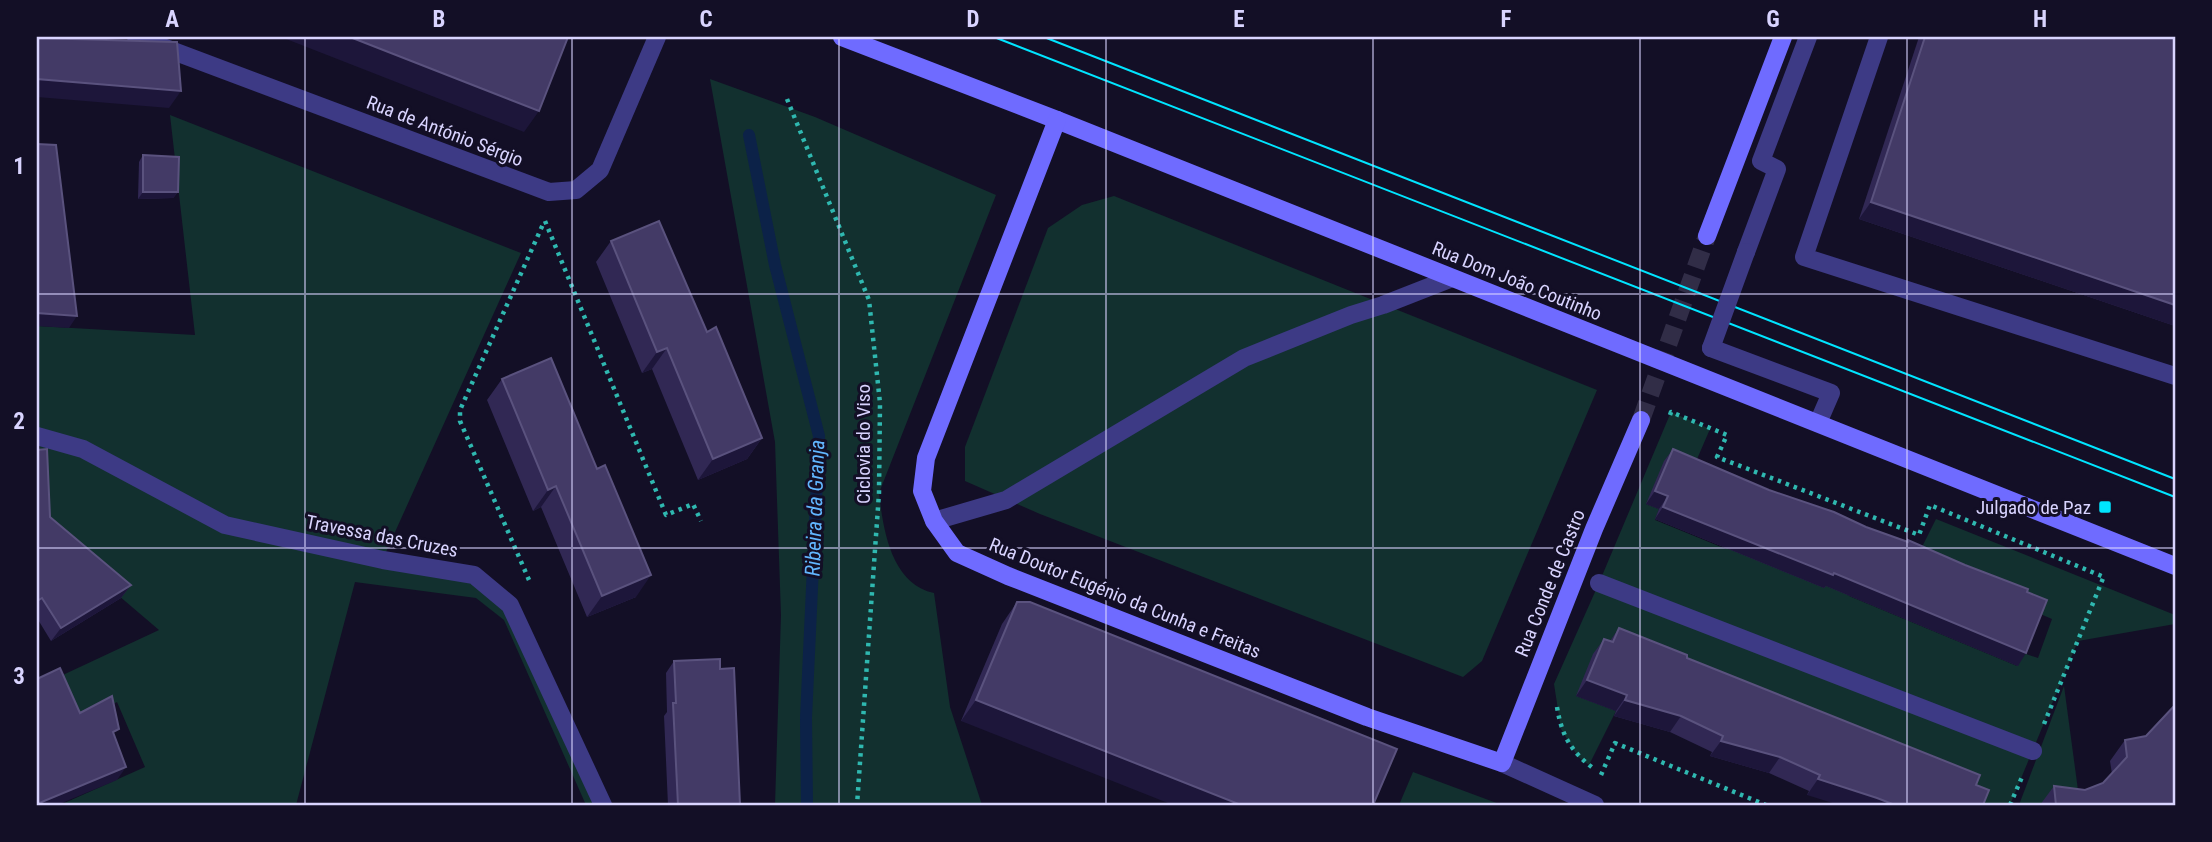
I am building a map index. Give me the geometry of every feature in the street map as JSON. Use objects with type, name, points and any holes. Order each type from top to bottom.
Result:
[{"type":"street","name":"Rua de António Sérgio","points":[[136,37],[549,192]]},
{"type":"street","points":[[549,192],[576,190],[600,170],[657,37]]},
{"type":"street","name":"Rua Dom João Coutinho","points":[[842,37],[1057,120],[2175,566]]},
{"type":"street","points":[[1707,236],[1783,37]]},
{"type":"street","points":[[1808,37],[1761,161],[1777,169],[1711,348],[1831,393],[1818,423]]},
{"type":"street","points":[[1879,37],[1804,257],[2175,376]]},
{"type":"street","name":"Rua Doutor Eugénio da Cunha e Freitas","points":[[1057,120],[926,458],[922,491],[934,521],[957,552],[1008,576],[1367,717],[1502,764],[1595,805]]},
{"type":"street","points":[[934,521],[1006,499],[1244,358],[1452,278]]},
{"type":"street","name":"Rua Conde de Castro","points":[[1502,764],[1589,542],[1641,420]]},
{"type":"street","name":"Travessa das Cruzes","points":[[37,436],[83,449],[225,525],[383,560],[474,575],[510,605],[603,805]]},
{"type":"street","points":[[1599,583],[2033,751]]},
{"type":"path","name":"Ciclovia do Viso","points":[[787,99],[869,300],[880,403],[879,493],[857,805]]},
{"type":"path","points":[[529,581],[460,421],[460,410],[544,222],[549,192]]},
{"type":"path","points":[[544,222],[666,515],[693,504],[701,521]]},
{"type":"path","points":[[1666,424],[1671,412],[1727,435],[1717,457],[1919,535],[1930,505],[2104,577]]},
{"type":"path","points":[[2010,805],[2118,543]]},
{"type":"path","points":[[1555,695],[1561,729],[1578,757],[1602,775],[1615,743],[1766,805]]},
{"type":"green space","points":[[710,79],[815,117],[996,195],[879,493],[887,538],[899,567],[919,588],[934,593],[950,707],[982,805],[775,805],[781,615],[775,442]]},
{"type":"green space","points":[[170,115],[521,253],[386,552],[225,525],[474,575],[510,605],[602,805],[586,805],[504,620],[476,598],[355,582],[296,805],[60,805],[145,767],[117,702],[73,724],[50,681],[159,630],[37,526],[41,437],[37,436],[37,326],[195,335]]},
{"type":"green space","points":[[1114,196],[1597,390],[1482,661],[1463,677],[1040,514],[965,481],[965,447],[1048,228],[1082,205]]},
{"type":"green space","points":[[1671,412],[1710,429],[1691,473],[1646,504],[1659,509],[1655,520],[1726,549],[1731,536],[1829,575],[1849,596],[2017,666],[2023,653],[2038,658],[2052,619],[1996,595],[1922,547],[1936,519],[2175,615],[2175,624],[2078,641],[2010,805],[1976,805],[1576,696],[1616,711],[1589,765],[1578,757],[1561,729],[1554,684]]},
{"type":"green space","points":[[2064,686],[2080,805],[2019,805]]},
{"type":"green space","points":[[1413,772],[1502,805],[1399,805]]},
{"type":"building","points":[[350,37],[568,37],[539,111]]},
{"type":"building","points":[[1925,37],[2175,37],[2175,305],[1871,202]]},
{"type":"building","points":[[37,38],[177,42],[181,91],[37,79]]},
{"type":"building","points":[[37,144],[56,145],[77,316],[37,313]]},
{"type":"building","points":[[143,155],[179,157],[178,192],[143,192]]},
{"type":"building","points":[[659,221],[707,332],[716,327],[762,438],[713,459],[667,348],[657,352],[611,241]]},
{"type":"building","points":[[551,358],[597,469],[605,465],[651,575],[602,596],[556,486],[548,490],[502,379]]},
{"type":"building","points":[[47,449],[50,517],[131,585],[61,628],[42,598],[37,601],[37,450]]},
{"type":"building","points":[[1673,449],[1769,490],[1908,540],[2028,589],[2027,592],[2047,600],[2026,653],[1834,573],[1833,575],[1663,507],[1668,496],[1655,491]]},
{"type":"building","points":[[1017,602],[1030,602],[1397,749],[1373,805],[1241,805],[976,700]]},
{"type":"building","points":[[1619,628],[1687,655],[1687,658],[1980,775],[1976,785],[1989,790],[1983,805],[1895,805],[1818,779],[1820,775],[1780,757],[1721,741],[1723,736],[1681,716],[1625,700],[1627,695],[1587,680],[1604,639],[1613,642]]},
{"type":"building","points":[[720,659],[720,669],[734,668],[740,805],[678,805],[673,703],[676,703],[674,661]]},
{"type":"building","points":[[60,668],[80,713],[112,696],[119,729],[113,732],[126,767],[37,804],[37,679]]},
{"type":"building","points":[[2175,705],[2175,805],[2056,805],[2054,786],[2085,790],[2103,783],[2127,757],[2125,740],[2146,736]]},
{"type":"waterway","name":"Ribeira da Granja","points":[[749,135],[775,265],[819,436],[806,718],[807,805]]},
{"type":"tunnel","points":[[1641,420],[1707,236]]},
{"type":"tram line","points":[[994,37],[2175,497]]},
{"type":"tram line","points":[[1044,37],[2175,479]]},
{"type":"place","name":"Julgado de Paz","points":[[2105,507]]}]
